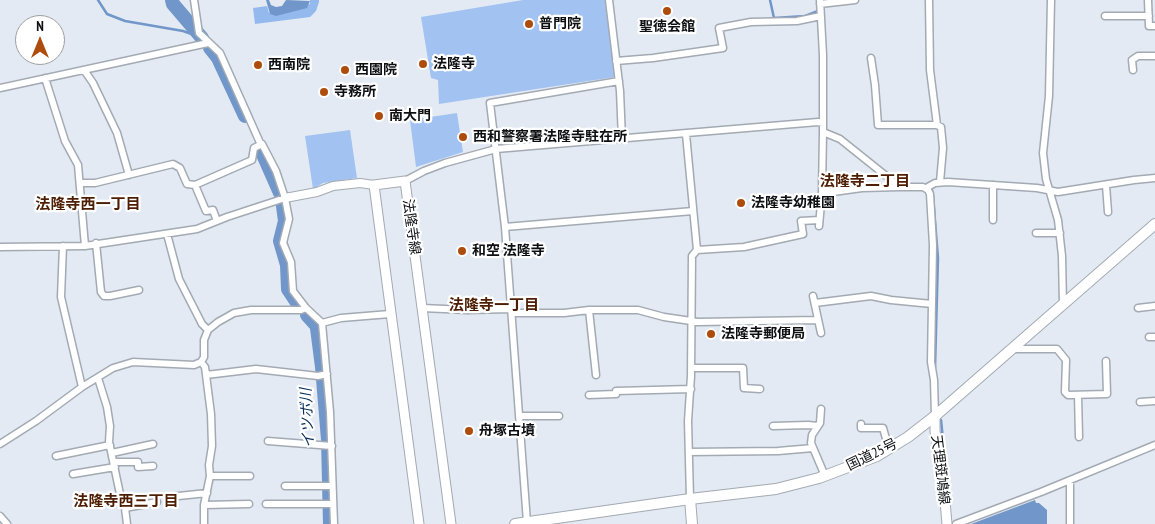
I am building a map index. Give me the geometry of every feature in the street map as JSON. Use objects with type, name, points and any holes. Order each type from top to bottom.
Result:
[{"type":"main road","name":"法隆寺線","points":[[374,185],[405,181],[452,524]]},
{"type":"main road","points":[[374,185],[419,524]]},
{"type":"main road","name":"国道25号","points":[[515,524],[690,499],[776,489],[825,476],[876,456],[908,437],[935,416],[1155,224]]},
{"type":"main road","name":"天理斑鳩線","points":[[935,416],[935,431],[944,489],[947,524]]},
{"type":"main road","points":[[690,499],[692,524]]},
{"type":"street","points":[[194,0],[199,33],[220,53],[261,145],[276,171],[285,198],[289,219],[283,243],[291,262],[293,291],[306,308],[322,323],[329,445],[330,504],[334,524]]},
{"type":"street","points":[[609,0],[619,81],[622,139]]},
{"type":"street","points":[[697,250],[744,247],[802,234],[802,220],[819,223],[822,192],[823,132],[821,123],[823,63],[820,2],[855,0]]},
{"type":"street","points":[[929,0],[930,70],[937,125]]},
{"type":"street","points":[[1051,0],[1049,96],[1043,153],[1046,179],[1056,208],[1060,233],[1063,305]]},
{"type":"street","points":[[1148,0],[1149,26],[1155,26]]},
{"type":"street","points":[[616,61],[723,48],[719,28],[751,22],[785,22],[820,16]]},
{"type":"street","points":[[1105,16],[1149,16]]},
{"type":"street","points":[[0,88],[208,43]]},
{"type":"street","points":[[1133,70],[1132,60],[1138,56],[1155,56]]},
{"type":"street","points":[[871,58],[878,125],[937,125],[941,127],[943,134],[940,182]]},
{"type":"street","points":[[84,70],[94,83],[117,133],[129,175]]},
{"type":"street","points":[[46,78],[65,141],[78,165],[86,246]]},
{"type":"street","points":[[528,522],[504,227],[490,102],[619,81]]},
{"type":"street","points":[[405,181],[445,163],[496,149],[821,123]]},
{"type":"street","points":[[823,132],[840,139],[900,187]]},
{"type":"street","points":[[686,134],[697,250],[692,256],[691,264],[691,388],[688,452],[690,499]]},
{"type":"street","points":[[80,183],[95,183],[173,164],[180,168],[187,184],[195,185],[252,160],[254,148],[261,145]]},
{"type":"street","points":[[822,192],[862,188],[926,188],[940,182],[1037,188],[1058,192],[1155,178]]},
{"type":"street","points":[[0,247],[86,246],[198,229],[285,198],[317,192],[333,186],[360,183],[374,185]]},
{"type":"street","points":[[195,185],[206,211],[212,210],[217,221]]},
{"type":"street","points":[[992,185],[994,220]]},
{"type":"street","points":[[1106,185],[1108,212]]},
{"type":"street","points":[[926,188],[930,194],[932,217],[931,362],[934,380],[935,416]]},
{"type":"street","points":[[504,227],[693,211]]},
{"type":"street","points":[[1036,233],[1060,233]]},
{"type":"street","points":[[167,234],[179,279],[202,324],[208,330]]},
{"type":"street","points":[[96,243],[101,292],[104,296],[139,290]]},
{"type":"street","points":[[63,246],[61,297],[82,387]]},
{"type":"street","points":[[821,333],[814,299],[871,296],[932,304]]},
{"type":"street","points":[[1138,308],[1155,306]]},
{"type":"street","points":[[0,444],[36,421],[82,387],[113,368],[133,362],[194,365],[201,362],[204,357],[204,340],[208,330],[234,313],[251,310],[301,310],[306,308]]},
{"type":"street","points":[[422,308],[564,313],[589,310],[638,310],[664,317],[722,323],[817,320]]},
{"type":"street","points":[[589,310],[598,362],[596,375]]},
{"type":"street","points":[[322,323],[341,318],[390,314]]},
{"type":"street","points":[[1014,349],[1057,349],[1066,360],[1065,392],[1068,395],[1107,394],[1106,361]]},
{"type":"street","points":[[201,362],[205,367],[211,414],[212,446],[209,465],[210,476],[204,505],[204,524]]},
{"type":"street","points":[[691,368],[744,368],[744,388],[760,389]]},
{"type":"street","points":[[206,375],[256,369],[324,375]]},
{"type":"street","points":[[98,378],[107,407],[110,445],[120,494],[126,508],[128,524]]},
{"type":"street","points":[[589,394],[616,394],[616,391],[691,388]]},
{"type":"street","points":[[1078,395],[1079,437]]},
{"type":"street","points":[[1140,402],[1155,402]]},
{"type":"street","points":[[821,408],[821,419],[810,440],[825,476]]},
{"type":"street","points":[[520,416],[559,416]]},
{"type":"street","points":[[861,424],[861,428],[883,428],[889,449]]},
{"type":"street","points":[[773,426],[818,426]]},
{"type":"street","points":[[268,441],[329,445]]},
{"type":"street","points":[[112,454],[153,444]]},
{"type":"street","points":[[56,456],[110,445]]},
{"type":"street","points":[[956,524],[1041,492],[1155,445]]},
{"type":"street","points":[[688,452],[778,451],[813,448]]},
{"type":"street","points":[[73,474],[114,464],[138,462],[138,466],[153,466]]},
{"type":"street","points":[[210,476],[250,476]]},
{"type":"street","points":[[1070,480],[1070,524]]},
{"type":"street","points":[[285,486],[330,486]]},
{"type":"street","points":[[169,497],[206,493]]},
{"type":"street","points":[[126,508],[157,502]]},
{"type":"street","points":[[204,505],[249,504]]},
{"type":"street","points":[[266,504],[330,504]]},
{"type":"street","points":[[0,516],[8,524]]},
{"type":"shaded area","points":[[266,0],[269,0],[271,5],[276,7],[282,6],[286,0],[310,1],[307,8],[276,16],[270,14]]},
{"type":"shaded area","points":[[310,0],[319,0],[319,2],[316,11],[310,17],[255,24],[253,8],[267,6],[269,13],[310,4]]},
{"type":"shaded area","points":[[523,0],[605,0],[615,77],[439,104],[438,80],[431,78],[421,17]]},
{"type":"shaded area","points":[[457,113],[463,152],[416,167],[410,120]]},
{"type":"shaded area","points":[[350,130],[357,178],[323,183],[313,189],[305,136]]},
{"type":"shaded area","points":[[1035,500],[1036,503],[1039,503],[1047,510],[1047,524],[971,524]]},
{"type":"waterway","points":[[98,0],[107,14],[125,21],[183,31],[200,37]]},
{"type":"waterway","name":"イツボ川","points":[[172,0],[173,4],[202,38]]},
{"type":"waterway","points":[[770,0],[774,18],[805,16],[818,11],[818,14]]},
{"type":"waterway","name":"イツボ川","points":[[210,48],[218,58],[245,116]]},
{"type":"waterway","name":"イツボ川","points":[[261,150],[280,193]]},
{"type":"waterway","points":[[827,188],[853,186]]},
{"type":"waterway","points":[[932,190],[938,258],[935,368]]},
{"type":"waterway","name":"イツボ川","points":[[283,206],[285,221],[280,241],[287,265],[288,289],[298,304]]},
{"type":"waterway","name":"イツボ川","points":[[307,315],[317,328],[322,367],[328,440],[330,524]]},
{"type":"waterway","points":[[941,420],[948,488]]},
{"type":"place","name":"聖徳会館","points":[[667,11]]},
{"type":"place","name":"普門院","points":[[529,24]]},
{"type":"place","name":"法隆寺","points":[[423,64]]},
{"type":"place","name":"西南院","points":[[258,65]]},
{"type":"place","name":"西園院","points":[[345,70]]},
{"type":"place","name":"寺務所","points":[[324,92]]},
{"type":"place","name":"南大門","points":[[379,116]]},
{"type":"place","name":"西和警察署法隆寺駐在所","points":[[463,137]]},
{"type":"place","name":"法隆寺幼稚園","points":[[741,203]]},
{"type":"place","name":"和空 法隆寺","points":[[462,251]]},
{"type":"place","name":"法隆寺郵便局","points":[[711,334]]},
{"type":"place","name":"舟塚古墳","points":[[469,431]]},
{"type":"district","name":"法隆寺二丁目","points":[[865,182]]},
{"type":"district","name":"法隆寺西一丁目","points":[[88,205]]},
{"type":"district","name":"法隆寺一丁目","points":[[494,306]]},
{"type":"district","name":"法隆寺西三丁目","points":[[126,502]]}]
